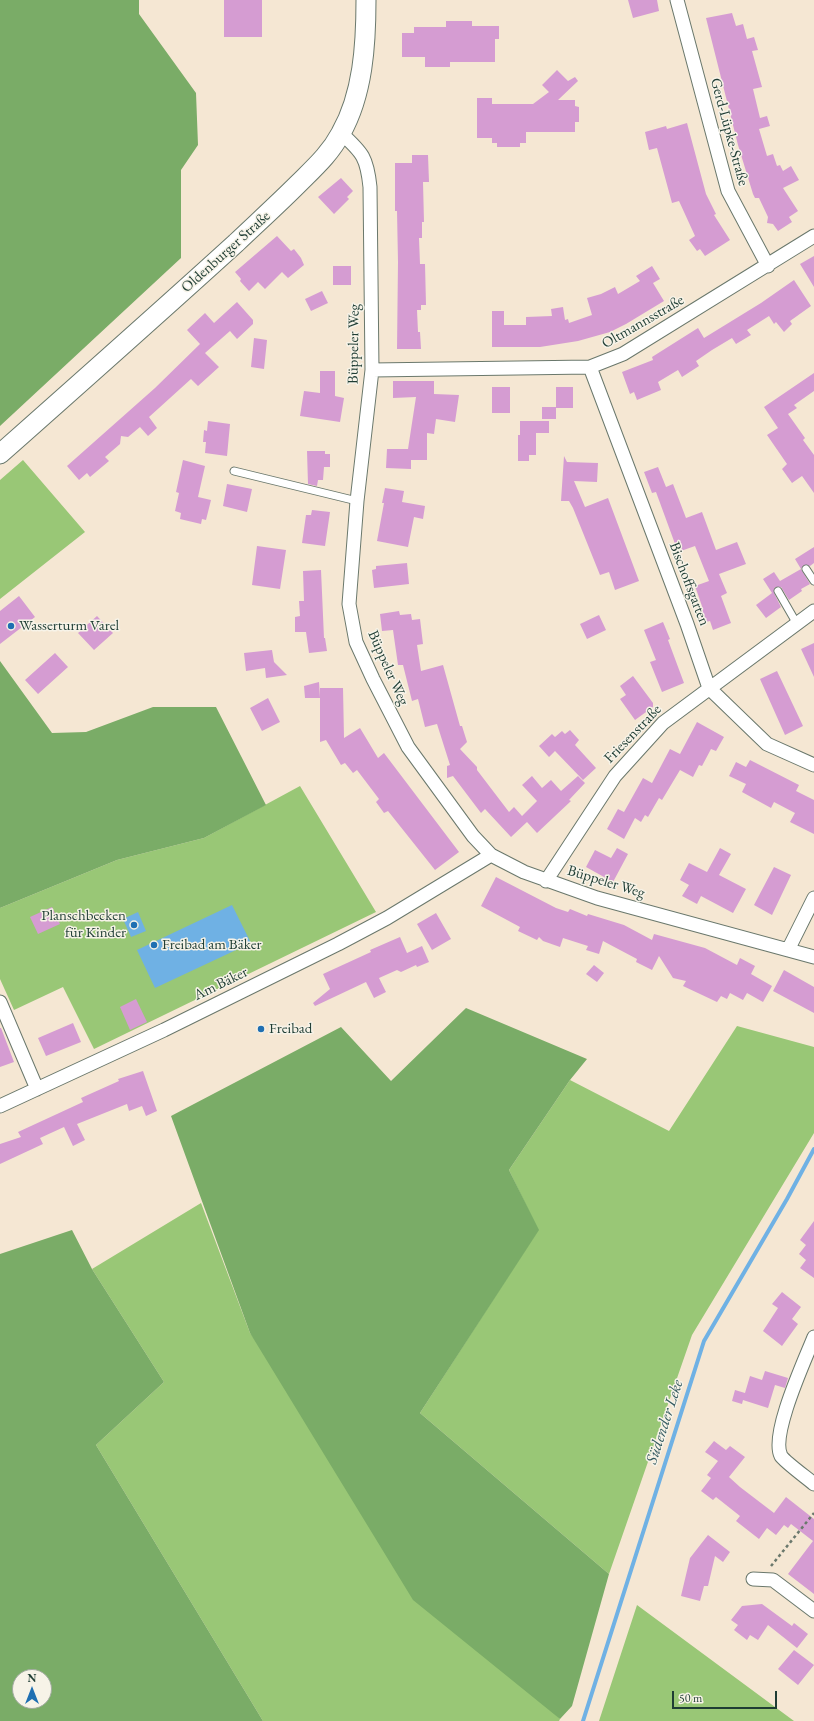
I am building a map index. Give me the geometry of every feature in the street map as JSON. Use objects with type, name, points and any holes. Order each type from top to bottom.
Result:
[{"type":"main road","name":"Oldenburger Straße","points":[[0,454],[280,202],[329,153],[341,133],[356,94],[361,72],[366,25],[366,0]]},
{"type":"street","name":"Gerd-Lüpke-Straße","points":[[677,0],[728,191],[768,266]]},
{"type":"street","name":"Büppeler Weg","points":[[341,133],[361,152],[368,166],[370,187],[372,370],[357,501],[349,604],[356,642],[408,747],[473,836],[491,855],[524,872],[546,881],[597,898],[814,957]]},
{"type":"street","name":"Oltmannsstraße","points":[[372,370],[590,367],[623,354],[768,266],[814,236]]},
{"type":"street","name":"Bischoffsgarten","points":[[590,367],[710,688],[767,744],[814,765]]},
{"type":"street","name":"Friesenstraße","points":[[546,881],[615,776],[663,723],[814,611]]},
{"type":"street","name":"Am Bäker","points":[[0,1106],[164,1030],[338,944],[387,918],[491,855]]},
{"type":"street","points":[[788,950],[814,898]]},
{"type":"street","points":[[0,1002],[37,1089]]},
{"type":"street","points":[[814,1337],[790,1396],[778,1438],[781,1456],[814,1484]]},
{"type":"street","points":[[753,1579],[773,1580],[814,1611]]},
{"type":"lane","points":[[234,471],[357,501]]},
{"type":"lane","points":[[806,568],[814,581]]},
{"type":"lane","points":[[778,591],[797,624]]},
{"type":"path","points":[[753,1579],[769,1569],[814,1513]]},
{"type":"green space","points":[[0,0],[139,0],[139,14],[196,93],[198,145],[181,170],[181,258],[0,426]]},
{"type":"green space","points":[[23,460],[85,532],[0,599],[0,480]]},
{"type":"green space","points":[[0,661],[52,733],[86,732],[153,707],[216,707],[266,805],[204,838],[117,860],[0,908]]},
{"type":"green space","name":"Freibad am Bäker","points":[[300,786],[376,912],[94,1049],[63,987],[14,1010],[0,979],[0,908],[117,860],[204,838]]},
{"type":"green space","points":[[466,1008],[587,1059],[570,1080],[509,1170],[539,1230],[420,1413],[609,1574],[572,1706],[560,1719],[413,1600],[250,1333],[171,1116],[341,1027],[391,1081]]},
{"type":"green space","points":[[737,1026],[814,1047],[814,1133],[692,1335],[609,1574],[420,1413],[538,1230],[509,1170],[570,1080],[669,1131]]},
{"type":"green space","points":[[201,1203],[250,1333],[560,1719],[559,1721],[263,1721],[96,1445],[164,1382],[92,1269]]},
{"type":"green space","points":[[72,1230],[92,1269],[164,1382],[96,1445],[263,1721],[0,1721],[0,1254]]},
{"type":"green space","points":[[637,1605],[794,1721],[599,1721]]},
{"type":"water","points":[[232,905],[251,943],[155,988],[137,950]]},
{"type":"water","name":"Planschbecken für Kinder","points":[[138,912],[146,931],[131,937],[123,919]]},
{"type":"building","points":[[224,0],[262,0],[262,37],[224,37]]},
{"type":"building","points":[[628,0],[657,0],[659,11],[633,18]]},
{"type":"building","points":[[732,13],[736,26],[743,24],[747,39],[754,37],[758,50],[752,51],[762,87],[753,89],[760,118],[767,116],[770,126],[759,129],[767,156],[773,154],[777,166],[780,165],[783,171],[791,166],[799,180],[783,188],[798,211],[789,217],[792,222],[778,231],[773,224],[767,223],[768,217],[759,198],[755,198],[753,194],[738,145],[706,18]]},
{"type":"building","points":[[446,21],[472,21],[472,26],[499,26],[499,39],[495,39],[495,62],[450,62],[450,67],[425,67],[425,57],[402,57],[402,33],[414,33],[414,27],[446,27]]},
{"type":"building","points":[[557,70],[568,81],[575,77],[578,81],[558,100],[575,100],[575,106],[579,107],[579,122],[575,122],[575,132],[526,132],[526,143],[520,143],[520,147],[497,147],[497,143],[492,143],[492,138],[477,138],[477,98],[492,98],[492,104],[533,104],[549,92],[542,85]]},
{"type":"building","points":[[687,123],[706,194],[716,214],[714,215],[730,240],[705,256],[700,249],[697,251],[689,240],[695,236],[679,201],[672,203],[657,148],[649,150],[645,132],[666,126],[667,129]]},
{"type":"building","points":[[412,155],[428,155],[429,182],[423,182],[424,222],[422,222],[422,238],[419,238],[420,264],[425,264],[426,305],[421,305],[421,310],[417,310],[418,332],[420,332],[421,349],[397,349],[398,262],[397,211],[395,211],[395,163],[412,163]]},
{"type":"building","points":[[341,178],[353,191],[347,197],[349,199],[334,214],[318,197]]},
{"type":"building","points":[[277,236],[291,251],[294,249],[304,265],[288,278],[282,272],[265,289],[258,282],[249,291],[240,281],[241,279],[235,272]]},
{"type":"building","points":[[814,256],[814,287],[800,264]]},
{"type":"building","points":[[333,266],[351,266],[351,285],[333,285]]},
{"type":"building","points":[[652,266],[660,279],[653,283],[664,301],[626,324],[610,332],[578,341],[540,347],[492,347],[492,311],[504,311],[504,325],[526,325],[526,317],[552,316],[551,309],[563,307],[565,320],[568,319],[569,323],[592,315],[587,298],[601,294],[615,287],[618,294],[640,281],[636,276]]},
{"type":"building","points":[[794,280],[811,306],[790,321],[792,324],[784,332],[776,322],[774,324],[769,316],[747,330],[751,335],[736,344],[732,338],[712,350],[696,361],[699,366],[682,377],[678,370],[658,382],[661,390],[637,400],[634,392],[630,394],[622,372],[653,360],[652,357],[698,328],[704,338],[761,303]]},
{"type":"building","points":[[322,291],[328,303],[311,311],[305,299]]},
{"type":"building","points":[[237,302],[253,320],[253,324],[237,339],[230,331],[205,353],[219,367],[198,386],[191,379],[149,417],[157,428],[148,436],[140,427],[128,437],[121,436],[120,444],[105,457],[109,461],[90,477],[87,473],[79,480],[67,466],[155,388],[200,344],[187,330],[205,313],[214,323]]},
{"type":"building","points":[[254,338],[267,340],[264,369],[251,367]]},
{"type":"building","points":[[320,371],[335,371],[335,396],[344,398],[340,422],[300,416],[304,391],[320,393]]},
{"type":"building","points":[[814,373],[814,391],[794,405],[797,408],[788,414],[805,438],[803,440],[814,455],[814,493],[802,476],[792,483],[782,469],[787,464],[767,435],[778,428],[764,407]]},
{"type":"building","points":[[393,381],[434,381],[434,394],[459,395],[455,422],[436,419],[434,434],[427,433],[427,460],[411,460],[411,469],[386,468],[387,449],[408,449],[416,397],[393,398]]},
{"type":"building","points":[[492,387],[510,387],[510,413],[492,413]]},
{"type":"building","points":[[556,387],[573,387],[573,408],[556,408],[556,419],[542,419],[542,407],[556,407]]},
{"type":"building","points":[[208,421],[230,424],[227,456],[205,453],[206,442],[203,442],[204,430],[207,431]]},
{"type":"building","points":[[520,421],[549,421],[549,433],[536,433],[536,455],[529,455],[529,461],[518,461],[518,435],[520,435]]},
{"type":"building","points":[[307,451],[325,451],[325,454],[330,454],[330,467],[324,467],[323,480],[318,480],[317,486],[308,484]]},
{"type":"building","points":[[564,456],[567,462],[598,463],[597,482],[574,481],[585,507],[608,498],[639,581],[615,590],[609,572],[600,575],[573,508],[569,501],[561,501]]},
{"type":"building","points":[[183,460],[205,466],[198,497],[211,500],[206,520],[202,519],[201,524],[180,519],[181,513],[175,511],[179,493],[176,492]]},
{"type":"building","points":[[658,467],[666,487],[673,484],[686,518],[702,512],[716,550],[737,542],[746,564],[719,574],[727,593],[721,596],[731,623],[713,630],[710,621],[706,622],[695,586],[709,581],[695,546],[678,552],[656,492],[652,493],[644,472]]},
{"type":"building","points":[[227,484],[252,489],[247,512],[223,506]]},
{"type":"building","points":[[385,488],[404,491],[402,502],[425,506],[423,519],[414,517],[408,547],[377,541],[384,503],[382,503]]},
{"type":"building","points":[[312,510],[330,512],[325,546],[302,543],[306,515],[311,515]]},
{"type":"building","points":[[257,546],[286,550],[280,589],[252,585]]},
{"type":"building","points":[[814,547],[814,563],[810,566],[804,565],[801,569],[795,559]]},
{"type":"building","points":[[407,563],[409,584],[374,588],[372,570],[376,569],[376,566]]},
{"type":"building","points":[[801,569],[810,584],[801,589],[802,591],[789,600],[781,587],[775,587],[774,593],[781,607],[766,618],[756,605],[772,593],[763,579],[774,572],[780,581]]},
{"type":"building","points":[[321,570],[324,638],[327,651],[309,653],[306,632],[295,632],[295,617],[300,616],[299,601],[304,601],[303,571]]},
{"type":"building","name":"Wasserturm Varel","points":[[19,596],[35,617],[0,644],[0,611]]},
{"type":"building","points":[[399,611],[400,615],[411,614],[412,620],[420,619],[423,644],[417,645],[421,671],[443,665],[460,726],[462,726],[467,742],[460,749],[477,767],[477,770],[509,812],[514,807],[522,816],[537,801],[522,785],[532,776],[542,788],[551,780],[561,791],[578,776],[585,783],[569,800],[571,801],[537,833],[527,822],[511,837],[485,809],[481,813],[453,776],[447,778],[447,766],[450,765],[437,724],[425,727],[418,699],[412,701],[403,665],[398,665],[393,630],[382,631],[380,614]]},
{"type":"building","points":[[599,615],[606,630],[587,639],[580,624]]},
{"type":"building","points":[[97,616],[113,633],[94,650],[78,633]]},
{"type":"building","points":[[663,622],[684,683],[662,692],[650,662],[656,660],[644,630]]},
{"type":"building","points":[[814,643],[814,677],[801,649]]},
{"type":"building","points":[[272,650],[274,662],[287,675],[266,678],[265,668],[246,671],[244,653]]},
{"type":"building","points":[[55,653],[68,667],[38,694],[25,680]]},
{"type":"building","points":[[777,671],[803,726],[785,735],[760,679]]},
{"type":"building","points":[[633,676],[653,703],[653,707],[635,720],[620,699],[626,695],[620,686]]},
{"type":"building","points":[[319,682],[320,698],[305,698],[304,686]]},
{"type":"building","points":[[320,688],[343,688],[344,738],[360,728],[378,758],[384,753],[459,852],[435,870],[388,811],[384,813],[376,802],[379,799],[357,770],[353,773],[345,763],[341,765],[326,740],[320,742]]},
{"type":"building","points":[[268,698],[280,722],[262,731],[250,708]]},
{"type":"building","points":[[697,722],[724,737],[716,751],[711,749],[702,766],[699,765],[693,777],[680,770],[662,800],[659,798],[648,817],[645,815],[641,822],[635,818],[624,839],[607,829],[618,809],[624,812],[643,778],[652,783],[670,749],[680,754]]},
{"type":"building","points":[[570,730],[579,740],[575,745],[596,768],[583,780],[555,751],[549,757],[539,746],[552,734],[555,737],[562,731],[565,734]]},
{"type":"building","points":[[750,760],[799,785],[796,791],[814,800],[814,834],[790,822],[795,813],[774,802],[771,808],[742,792],[746,784],[729,776],[736,762],[746,767]]},
{"type":"building","points":[[617,848],[628,854],[613,882],[586,867],[595,850],[611,858]]},
{"type":"building","points":[[720,848],[731,854],[719,875],[746,889],[733,913],[701,896],[697,904],[682,896],[689,885],[680,880],[689,863],[707,872]]},
{"type":"building","points":[[774,867],[791,875],[772,915],[754,905]]},
{"type":"building","points":[[496,877],[556,908],[568,912],[570,909],[587,916],[588,914],[624,925],[652,940],[654,934],[705,948],[737,965],[740,958],[755,966],[751,974],[772,986],[763,1002],[747,993],[743,1000],[730,993],[727,999],[721,996],[717,1002],[683,986],[686,981],[673,978],[659,956],[652,970],[636,962],[637,959],[603,941],[599,954],[586,950],[588,946],[563,938],[560,947],[543,941],[539,937],[537,940],[518,931],[520,927],[481,906]]},
{"type":"building","points":[[52,907],[60,924],[38,934],[30,917]]},
{"type":"building","points":[[436,913],[451,939],[432,950],[417,924]]},
{"type":"building","points":[[400,937],[407,953],[422,946],[429,962],[417,967],[416,965],[401,972],[397,970],[379,978],[386,992],[374,998],[366,982],[315,1006],[313,1003],[330,989],[323,974],[371,952],[370,950]]},
{"type":"building","points":[[594,965],[604,973],[597,982],[586,974]]},
{"type":"building","points":[[784,970],[814,987],[814,1013],[773,991]]},
{"type":"building","points":[[136,999],[147,1022],[130,1030],[120,1007]]},
{"type":"building","points":[[73,1023],[81,1042],[46,1056],[38,1038]]},
{"type":"building","points":[[0,1028],[14,1062],[0,1067]]},
{"type":"building","points":[[143,1071],[157,1111],[146,1116],[142,1106],[129,1111],[127,1104],[77,1124],[85,1140],[73,1146],[64,1127],[40,1138],[43,1144],[0,1164],[0,1144],[21,1137],[18,1132],[83,1102],[81,1098],[119,1081],[118,1079]]},
{"type":"building","points":[[814,1221],[814,1278],[800,1268],[806,1260],[799,1254],[806,1245],[800,1240]]},
{"type":"building","points":[[782,1292],[801,1307],[792,1319],[798,1324],[782,1346],[763,1331],[778,1308],[772,1304]]},
{"type":"building","points":[[765,1371],[788,1378],[785,1388],[775,1385],[768,1408],[743,1400],[742,1404],[732,1401],[735,1390],[745,1393],[750,1376],[762,1380]]},
{"type":"building","points":[[714,1441],[726,1450],[730,1446],[745,1457],[729,1477],[740,1487],[774,1513],[786,1497],[814,1519],[814,1594],[788,1574],[813,1541],[791,1524],[788,1528],[784,1525],[776,1535],[767,1528],[759,1539],[736,1521],[740,1516],[716,1497],[713,1500],[701,1491],[711,1478],[707,1475],[718,1461],[705,1452]]},
{"type":"building","points":[[708,1535],[730,1552],[723,1562],[715,1556],[708,1586],[704,1586],[700,1601],[681,1596],[690,1558]]},
{"type":"building","points":[[762,1604],[792,1626],[794,1623],[808,1634],[797,1648],[768,1625],[758,1640],[750,1635],[747,1640],[734,1630],[738,1625],[731,1620],[742,1606]]},
{"type":"building","points":[[794,1650],[814,1665],[798,1685],[778,1669]]},
{"type":"waterway","name":"Südender Leke","points":[[583,1721],[704,1341],[787,1199],[814,1149]]},
{"type":"place","name":"Wasserturm Varel","points":[[11,626]]},
{"type":"place","name":"Planschbecken für Kinder","points":[[134,925]]},
{"type":"place","name":"Freibad am Bäker","points":[[154,945]]},
{"type":"place","name":"Freibad","points":[[261,1029]]}]
